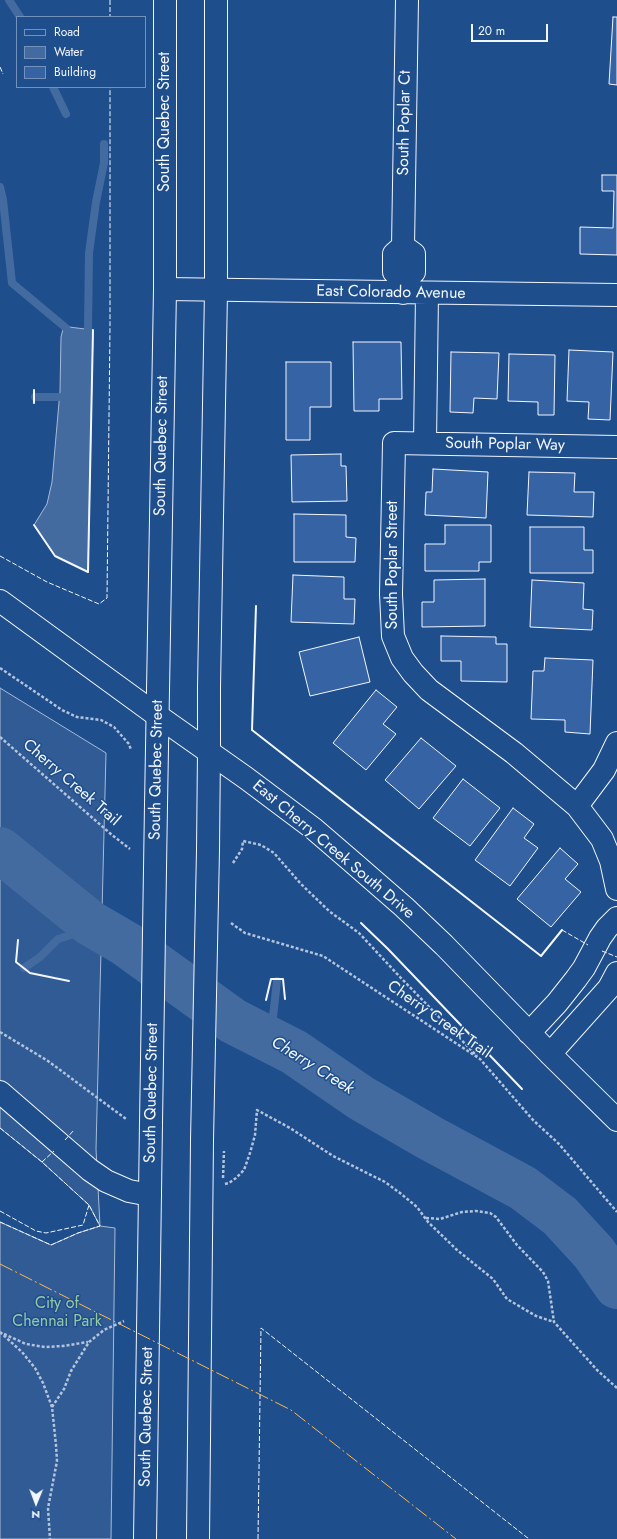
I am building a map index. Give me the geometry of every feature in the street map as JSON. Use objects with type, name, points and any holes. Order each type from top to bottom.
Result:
[{"type":"main road","name":"South Quebec Street","points":[[145,1539],[150,1195],[141,1122],[156,805],[158,716],[165,289],[165,0]]},
{"type":"main road","points":[[198,1539],[202,1161],[216,291],[216,0]]},
{"type":"main road","name":"South Poplar Ct","points":[[403,287],[394,272],[394,254],[403,246],[407,0]]},
{"type":"main road","name":"East Colorado Avenue","points":[[165,289],[216,291],[403,287],[427,294],[617,296]]},
{"type":"main road","points":[[424,443],[427,294]]},
{"type":"main road","name":"South Poplar Way","points":[[394,443],[617,447]]},
{"type":"main road","name":"South Poplar Street","points":[[394,443],[391,618],[393,636],[406,665],[422,683],[514,753],[577,806]]},
{"type":"main road","name":"East Cherry Creek South Drive","points":[[0,601],[158,716],[209,751],[314,829],[379,884],[444,945],[529,1033],[617,1120]]},
{"type":"main road","points":[[617,743],[604,770],[577,806],[602,839],[611,861],[617,889]]},
{"type":"main road","points":[[529,1033],[568,990],[584,968],[600,938],[617,918]]},
{"type":"main road","points":[[550,1054],[593,1007],[614,979],[584,968]]},
{"type":"main road","points":[[0,1092],[90,1170],[106,1181],[129,1191],[150,1195]]},
{"type":"path","points":[[0,668],[62,710],[76,717],[101,720],[114,727],[130,744]]},
{"type":"path","name":"Cherry Creek Trail","points":[[0,737],[112,836],[127,846]]},
{"type":"path","points":[[232,865],[242,849],[244,841],[261,845],[274,853],[301,884],[329,910],[359,933],[400,978],[480,1059]]},
{"type":"path","name":"Cherry Creek Trail","points":[[245,933],[323,956],[480,1059],[533,1120],[559,1144],[617,1212]]},
{"type":"path","points":[[0,1032],[48,1060],[110,1108],[141,1122]]},
{"type":"path","points":[[223,1184],[229,1183],[244,1170],[255,1134],[257,1110],[290,1128],[333,1156],[385,1182],[400,1192],[417,1207],[457,1250],[493,1279],[506,1298],[536,1316],[554,1322],[597,1370],[617,1388]]},
{"type":"path","points":[[426,1218],[440,1219],[462,1212],[476,1211],[490,1213],[496,1217],[517,1244],[543,1272],[548,1281],[554,1322]]},
{"type":"path","points":[[52,1408],[64,1389],[71,1371],[89,1342],[104,1330],[127,1319]]},
{"type":"path","points":[[0,1332],[26,1344],[45,1347],[89,1342]]},
{"type":"path","points":[[0,1332],[22,1352],[34,1368],[43,1384],[52,1408],[57,1461],[48,1508],[50,1539]]},
{"type":"shaded area","points":[[0,688],[106,753],[96,1149],[100,1226],[89,1205],[42,1162],[0,1128]]},
{"type":"shaded area","name":"City of Chennai Park","points":[[0,1222],[51,1245],[78,1233],[100,1226],[115,1228],[111,1539],[0,1539]]},
{"type":"water","points":[[69,327],[93,330],[88,572],[55,556],[34,525],[47,504],[52,482],[60,391],[61,337],[63,329]]},
{"type":"building","points":[[613,17],[617,17],[617,85],[609,84]]},
{"type":"building","points":[[602,175],[617,175],[617,255],[580,254],[580,227],[613,228],[614,191],[602,191]]},
{"type":"building","points":[[353,342],[401,342],[402,399],[379,399],[379,411],[354,411]]},
{"type":"building","points":[[569,350],[613,352],[610,420],[588,419],[589,402],[567,401]]},
{"type":"building","points":[[451,352],[499,353],[497,399],[474,398],[473,413],[450,412]]},
{"type":"building","points":[[509,354],[555,355],[554,415],[538,415],[538,402],[508,401]]},
{"type":"building","points":[[286,362],[331,362],[331,407],[310,407],[310,440],[286,440]]},
{"type":"building","points":[[341,454],[341,466],[346,466],[347,501],[292,502],[291,455]]},
{"type":"building","points":[[433,469],[488,472],[486,518],[425,515],[426,492],[432,492]]},
{"type":"building","points":[[529,472],[575,473],[574,492],[594,492],[593,517],[527,515]]},
{"type":"building","points":[[294,514],[346,515],[346,537],[356,538],[355,562],[294,562]]},
{"type":"building","points":[[445,525],[491,525],[491,562],[479,562],[479,571],[425,571],[425,544],[445,544]]},
{"type":"building","points":[[530,527],[584,527],[584,550],[593,550],[593,573],[530,573]]},
{"type":"building","points":[[293,575],[344,577],[344,599],[355,599],[354,624],[291,622]]},
{"type":"building","points":[[485,579],[485,626],[422,627],[422,602],[434,602],[434,580]]},
{"type":"building","points":[[532,580],[584,583],[583,609],[593,610],[592,630],[530,627]]},
{"type":"building","points":[[441,636],[496,637],[496,644],[507,644],[507,682],[461,681],[461,661],[441,661]]},
{"type":"building","points":[[359,637],[370,682],[310,696],[299,652]]},
{"type":"building","points":[[545,658],[593,660],[590,734],[565,732],[565,720],[531,719],[533,671],[544,671]]},
{"type":"building","points":[[376,690],[397,707],[383,724],[396,734],[366,770],[333,743]]},
{"type":"building","points":[[421,738],[456,766],[419,809],[385,780]]},
{"type":"building","points":[[463,779],[500,808],[470,846],[433,818]]},
{"type":"building","points":[[513,808],[534,824],[524,838],[538,848],[510,886],[475,860]]},
{"type":"building","points":[[560,848],[578,864],[565,879],[581,892],[551,927],[517,899]]},
{"type":"waterway","points":[[9,0],[19,16]]},
{"type":"waterway","points":[[53,88],[66,114]]},
{"type":"waterway","points":[[88,329],[89,253],[96,202],[104,163],[104,144]]},
{"type":"waterway","points":[[0,187],[3,200],[12,283],[66,328]]},
{"type":"waterway","points":[[35,397],[59,397]]},
{"type":"waterway","name":"Cherry Creek","points":[[0,850],[90,923],[126,944],[233,1021],[294,1052],[361,1098],[430,1138],[523,1188],[560,1216],[594,1253],[617,1286]]},
{"type":"waterway","points":[[24,968],[40,957],[58,939],[81,932],[109,934]]},
{"type":"waterway","points":[[275,1043],[273,1017],[277,981]]},
{"type":"fence","points":[[110,0],[110,16]]},
{"type":"fence","points":[[0,67],[3,74]]},
{"type":"fence","points":[[0,556],[47,582],[99,604],[107,598],[110,326],[110,88]]},
{"type":"fence","points":[[562,930],[588,945]]},
{"type":"fence","points":[[602,951],[617,957]]},
{"type":"fence","points":[[0,1128],[42,1162],[89,1205],[100,1226],[78,1233],[51,1245],[0,1222]]},
{"type":"fence","points":[[65,1140],[74,1130]]},
{"type":"fence","points":[[42,1162],[54,1151]]},
{"type":"fence","points":[[0,1211],[36,1231],[46,1233],[83,1225],[89,1205]]},
{"type":"fence","points":[[258,1539],[261,1328],[529,1539]]},
{"type":"wall","points":[[34,525],[55,556],[88,572],[93,330]]},
{"type":"wall","points":[[34,390],[34,403]]},
{"type":"wall","points":[[256,606],[252,730],[541,956],[562,930]]},
{"type":"wall","points":[[361,923],[388,949],[522,1089]]},
{"type":"wall","points":[[18,940],[16,962],[30,973],[69,981]]},
{"type":"wall","points":[[266,1000],[271,979],[283,979],[285,999]]},
{"type":"power","points":[[0,1264],[291,1410],[456,1539]]}]
